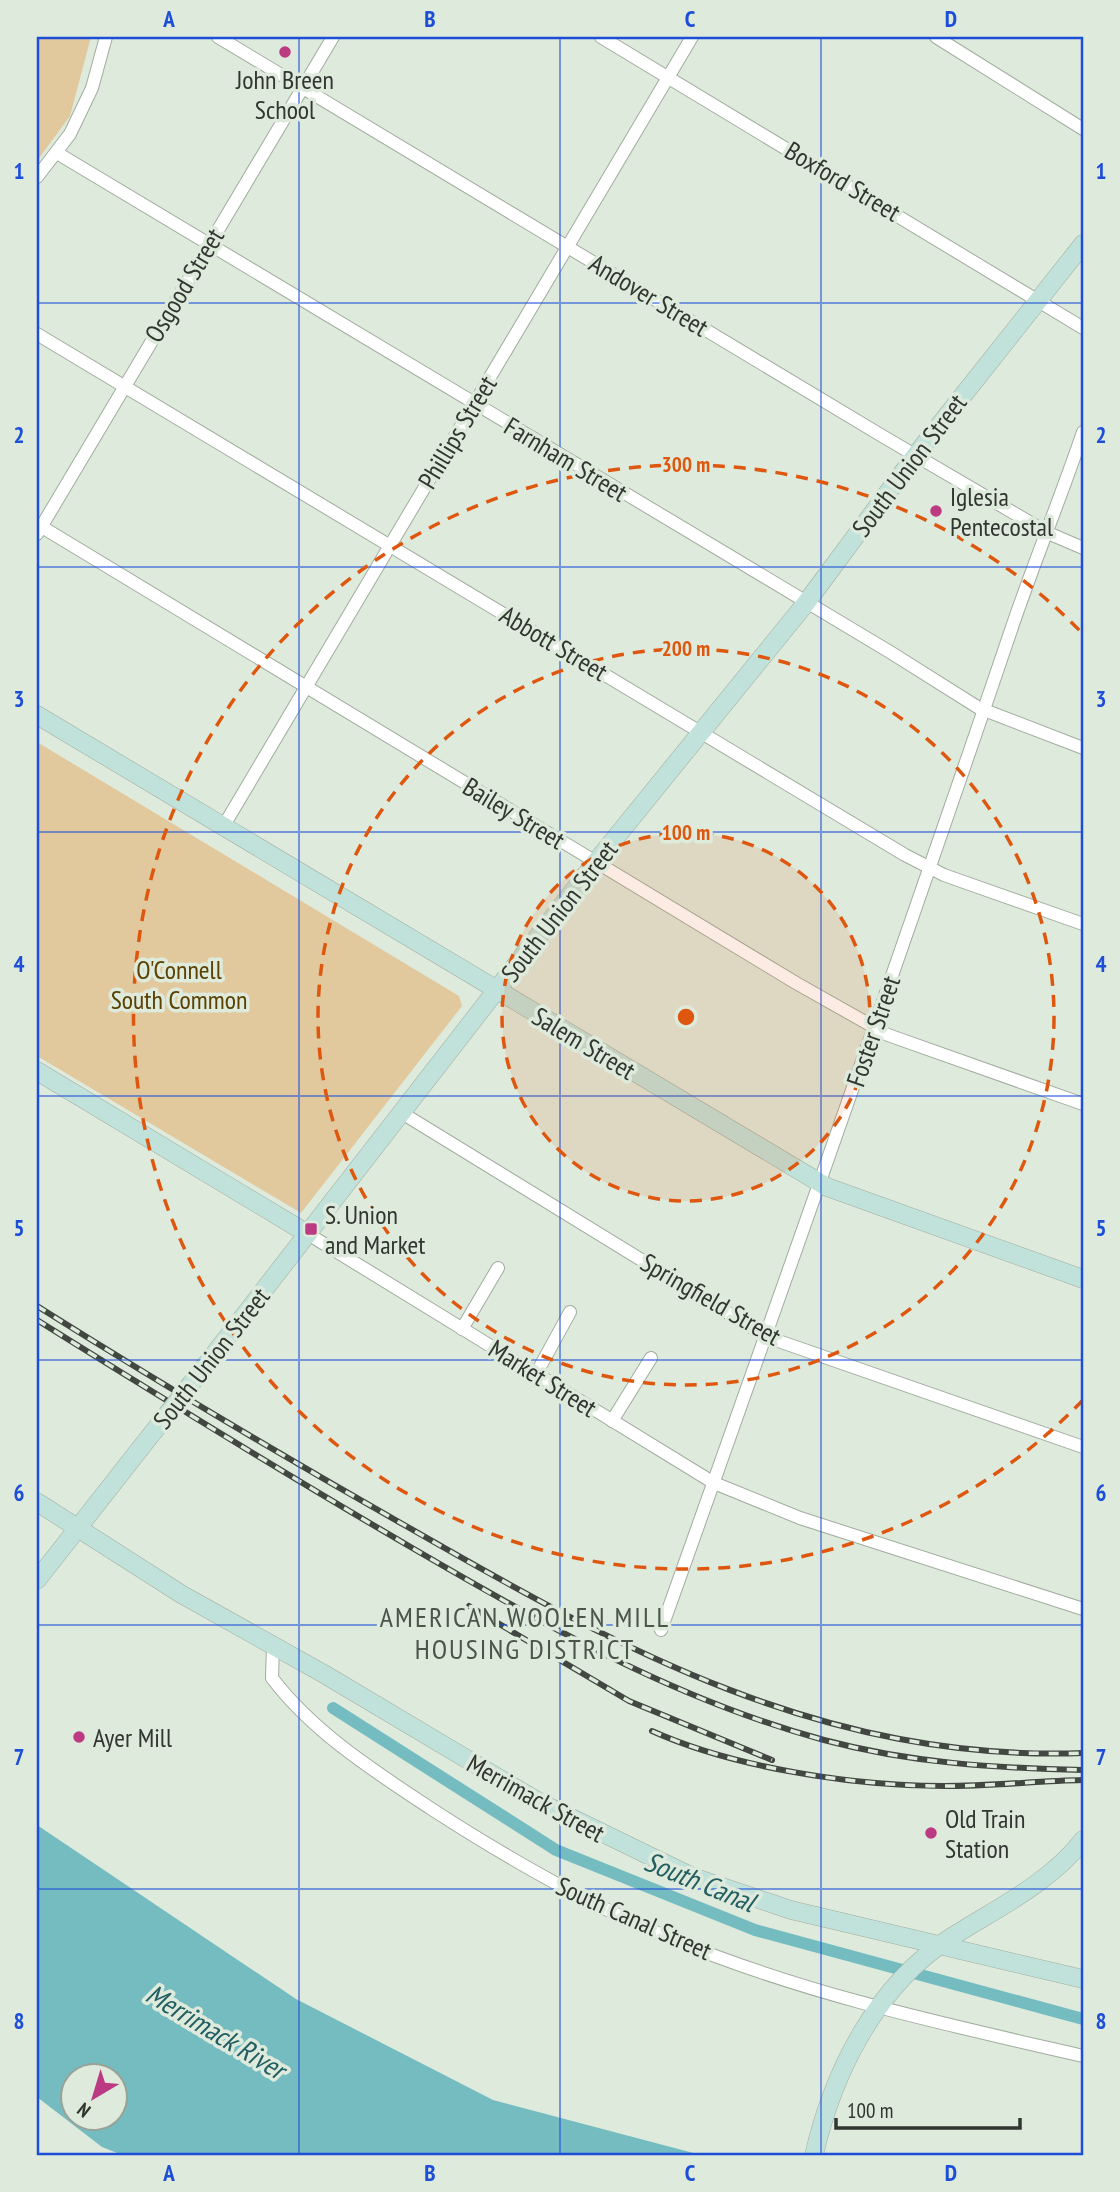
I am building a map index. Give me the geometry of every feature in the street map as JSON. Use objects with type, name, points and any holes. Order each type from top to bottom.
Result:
[{"type":"main road","name":"South Union Street","points":[[37,1580],[595,863],[806,603],[915,456],[1083,244]]},
{"type":"main road","name":"Salem Street","points":[[37,715],[820,1183],[1083,1279]]},
{"type":"main road","name":"Market Street","points":[[37,1071],[308,1234]]},
{"type":"main road","name":"Merrimack Street","points":[[37,1502],[181,1594],[539,1802],[692,1877],[791,1910],[935,1949],[1083,1979]]},
{"type":"main road","points":[[815,2150],[829,2102],[849,2053],[883,2003],[935,1949],[1040,1881],[1083,1840]]},
{"type":"street","points":[[37,177],[57,153],[92,88],[106,37]]},
{"type":"street","name":"Andover Street","points":[[218,37],[915,456],[1048,533],[1083,548]]},
{"type":"street","name":"Osgood Street","points":[[38,528],[333,37]]},
{"type":"street","name":"Boxford Street","points":[[601,37],[1038,298],[1083,328]]},
{"type":"street","name":"Phillips Street","points":[[223,827],[692,37]]},
{"type":"street","points":[[936,37],[1083,129]]},
{"type":"street","name":"Farnham Street","points":[[57,153],[984,710],[1083,748]]},
{"type":"street","name":"Abbott Street","points":[[37,334],[932,869],[1083,924]]},
{"type":"street","name":"Foster Street","points":[[661,1630],[767,1337],[873,1027],[932,869],[984,710],[1083,432]]},
{"type":"street","name":"Bailey Street","points":[[38,528],[873,1027],[888,1035],[1083,1104]]},
{"type":"street","name":"Springfield Street","points":[[402,1113],[767,1337],[1083,1447]]},
{"type":"street","name":"Market Street","points":[[308,1234],[714,1483],[800,1518],[1083,1609]]},
{"type":"street","points":[[462,1329],[498,1268]]},
{"type":"street","points":[[536,1374],[570,1312]]},
{"type":"street","points":[[612,1421],[650,1358]]},
{"type":"street","name":"South Canal Street","points":[[273,1646],[272,1678],[287,1698],[325,1732],[400,1788],[477,1839],[582,1898],[672,1939],[883,2003],[1083,2056]]},
{"type":"green space","points":[[37,37],[91,37],[70,116],[37,161]]},
{"type":"green space","name":"O'Connell South Common","points":[[37,742],[459,996],[462,1006],[301,1213],[37,1056]]},
{"type":"water","name":"Merrimack River","points":[[37,1825],[296,1999],[493,2100],[701,2155],[122,2155],[102,2147],[82,2132],[130,2132],[130,2062],[60,2062],[60,2115],[37,2097]]},
{"type":"waterway","name":"South Canal","points":[[333,1708],[556,1850],[755,1930],[1083,2019]]},
{"type":"railway","points":[[37,1306],[266,1445],[486,1572],[647,1655],[728,1689],[812,1718],[898,1739],[988,1751],[1083,1753]]},
{"type":"railway","points":[[37,1320],[272,1465],[463,1578],[563,1633],[664,1682],[769,1723],[856,1748],[953,1763],[1083,1770]]},
{"type":"railway","points":[[469,1606],[629,1701],[772,1760]]},
{"type":"railway","points":[[652,1731],[684,1744],[757,1765],[872,1783],[944,1786],[1083,1780]]},
{"type":"place","name":"John Breen School","points":[[285,52]]},
{"type":"place","name":"Iglesia Pentecostal","points":[[936,511]]},
{"type":"place","name":"S. Union and Market","points":[[311,1229]]},
{"type":"place","name":"Ayer Mill","points":[[79,1737]]},
{"type":"place","name":"Old Train Station","points":[[931,1833]]},
{"type":"district","name":"AMERICAN WOOLEN MILL HOUSING DISTRICT","points":[[525,1632]]}]
